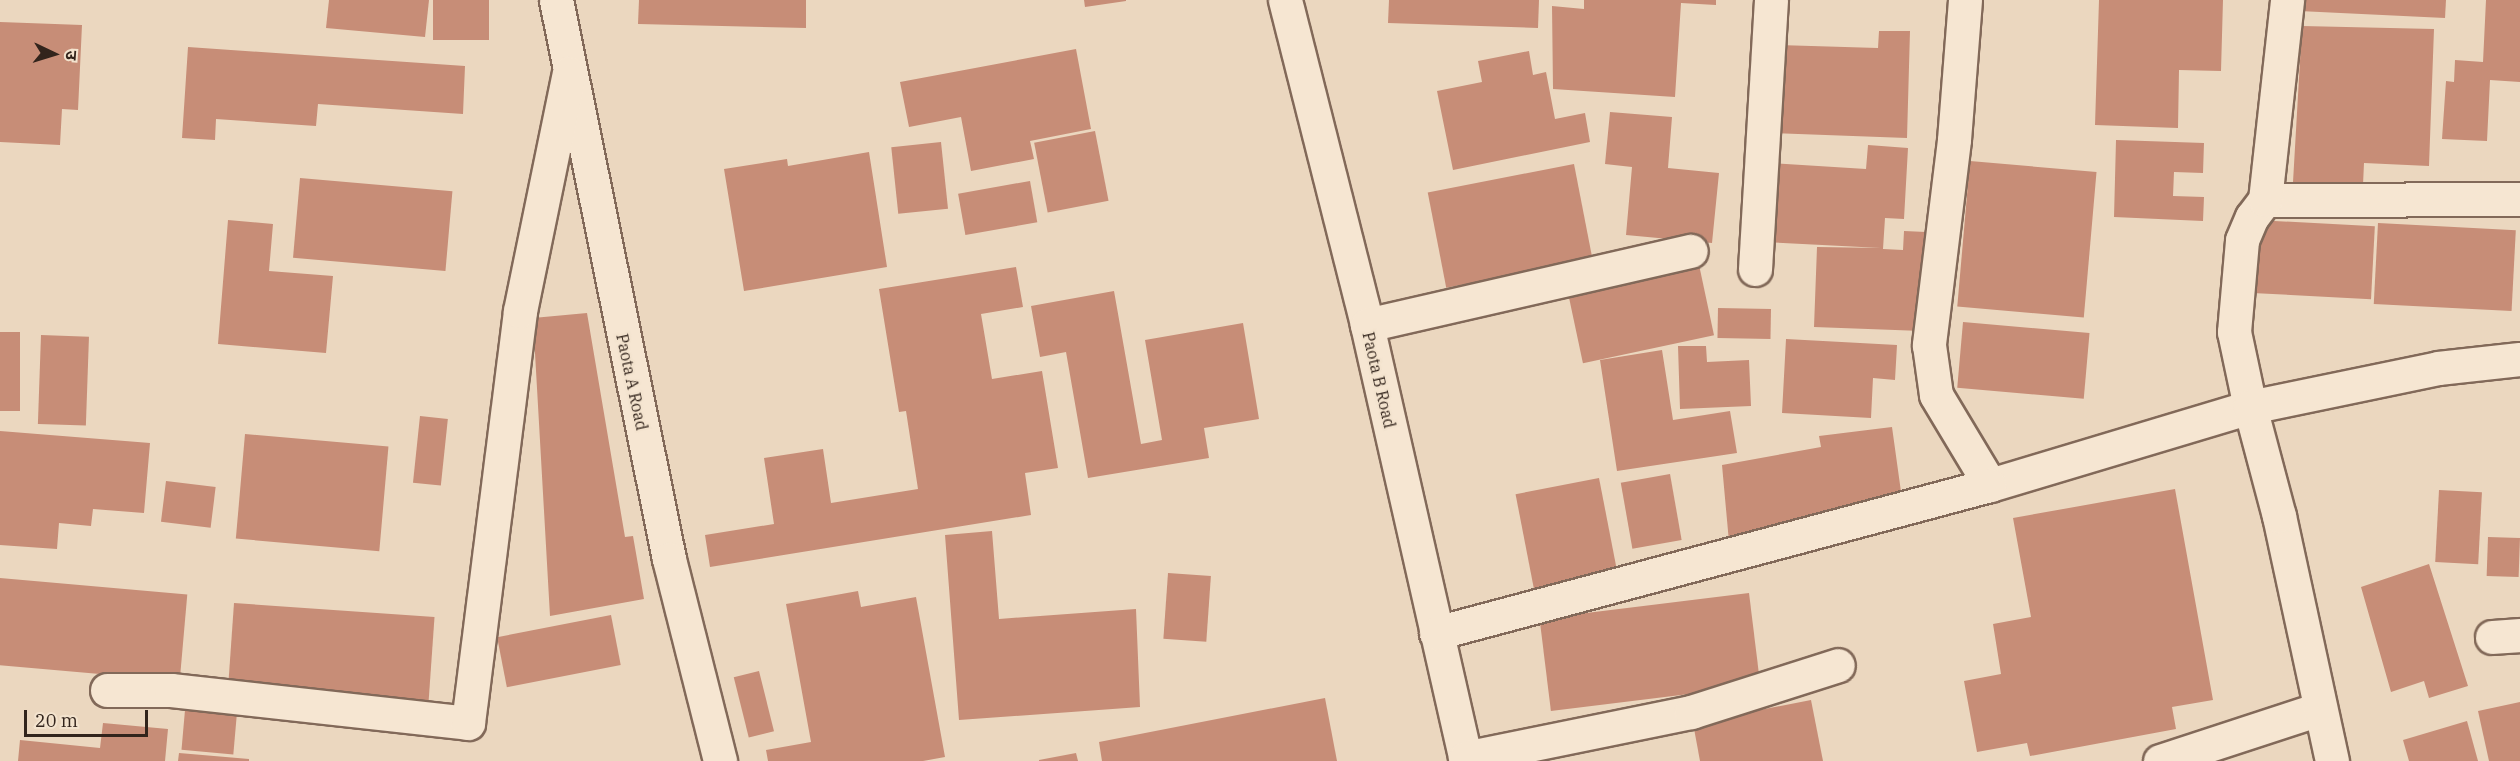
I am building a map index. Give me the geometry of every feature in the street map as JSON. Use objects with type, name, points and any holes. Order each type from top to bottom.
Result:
[{"type":"street","name":"Paota A Road","points":[[556,0],[669,559],[720,761]]},
{"type":"street","name":"Paota B Road","points":[[1285,0],[1367,325],[1465,759]]},
{"type":"street","points":[[1755,268],[1772,0]]},
{"type":"street","points":[[1965,0],[1954,140],[1929,345],[1936,395],[1990,485]]},
{"type":"street","points":[[2287,0],[2265,200],[2252,217],[2242,240],[2234,332],[2250,407],[2279,516],[2332,761]]},
{"type":"street","points":[[107,690],[171,690],[468,723],[520,311],[569,73]]},
{"type":"street","points":[[2265,200],[2520,199]]},
{"type":"street","points":[[1367,325],[1690,251]]},
{"type":"street","points":[[1436,633],[1990,485],[2250,407],[2438,368],[2520,359]]},
{"type":"street","points":[[1465,759],[1691,712],[1838,665]]},
{"type":"street","points":[[2160,761],[2319,709]]},
{"type":"building","points":[[329,0],[429,0],[425,37],[326,28]]},
{"type":"building","points":[[433,0],[489,0],[489,40],[433,40]]},
{"type":"building","points":[[639,0],[806,0],[806,28],[638,24]]},
{"type":"building","points":[[1084,0],[1126,0],[1126,1],[1085,7]]},
{"type":"building","points":[[1389,0],[1539,0],[1538,28],[1388,23]]},
{"type":"building","points":[[1584,0],[1716,0],[1716,5],[1681,3],[1675,97],[1553,89],[1552,6],[1584,9]]},
{"type":"building","points":[[2099,0],[2223,0],[2221,71],[2179,70],[2178,128],[2095,125]]},
{"type":"building","points":[[2299,0],[2446,0],[2445,18],[2299,11]]},
{"type":"building","points":[[2486,0],[2520,0],[2520,82],[2490,80],[2487,141],[2442,139],[2446,81],[2454,82],[2455,60],[2483,62]]},
{"type":"building","points":[[0,22],[82,25],[78,110],[62,109],[60,145],[0,142]]},
{"type":"building","points":[[2302,26],[2434,29],[2429,166],[2364,163],[2363,185],[2293,182]]},
{"type":"building","points":[[1879,31],[1910,31],[1907,138],[1774,133],[1776,45],[1878,48]]},
{"type":"building","points":[[188,47],[465,66],[463,114],[318,104],[316,126],[216,119],[215,140],[182,138]]},
{"type":"building","points":[[1076,49],[1091,129],[1030,141],[1034,159],[971,171],[961,117],[909,127],[900,82]]},
{"type":"building","points":[[1529,51],[1533,75],[1546,72],[1555,119],[1585,113],[1590,142],[1453,170],[1437,91],[1482,82],[1478,61]]},
{"type":"building","points":[[1610,112],[1672,117],[1668,168],[1719,173],[1712,243],[1626,235],[1632,167],[1605,164]]},
{"type":"building","points":[[1095,131],[1109,201],[1048,213],[1034,143]]},
{"type":"building","points":[[2116,140],[2204,143],[2203,173],[2174,172],[2173,196],[2204,197],[2203,221],[2114,217]]},
{"type":"building","points":[[941,142],[948,209],[898,214],[891,147]]},
{"type":"building","points":[[1868,145],[1908,148],[1904,219],[1885,218],[1883,249],[1903,250],[1904,231],[1926,232],[1922,331],[1814,327],[1817,247],[1881,248],[1763,242],[1768,163],[1866,169]]},
{"type":"building","points":[[869,152],[887,267],[744,291],[724,169],[787,159],[788,166]]},
{"type":"building","points":[[1970,161],[2097,172],[2084,318],[1957,306]]},
{"type":"building","points":[[1574,164],[1593,259],[1446,288],[1428,192]]},
{"type":"building","points":[[300,178],[452,191],[445,271],[293,258]]},
{"type":"building","points":[[1030,181],[1037,222],[965,235],[958,194]]},
{"type":"building","points":[[228,220],[273,224],[269,271],[333,276],[326,353],[218,344]]},
{"type":"building","points":[[2256,220],[2375,226],[2371,299],[2252,293]]},
{"type":"building","points":[[2378,223],[2516,230],[2512,311],[2374,304]]},
{"type":"building","points":[[1698,260],[1714,335],[1583,363],[1567,288]]},
{"type":"building","points":[[1016,267],[1023,307],[981,314],[992,379],[1042,371],[1058,468],[1025,473],[1031,515],[710,567],[705,535],[774,524],[764,458],[823,449],[831,503],[918,489],[906,411],[899,412],[879,289]]},
{"type":"building","points":[[1114,291],[1141,444],[1162,440],[1145,340],[1243,323],[1259,419],[1204,428],[1209,458],[1088,478],[1066,352],[1040,357],[1031,306]]},
{"type":"building","points":[[1718,308],[1771,309],[1770,339],[1717,338]]},
{"type":"building","points":[[587,313],[625,537],[633,536],[644,599],[550,616],[533,318]]},
{"type":"building","points":[[1963,322],[2090,333],[2084,399],[1957,388]]},
{"type":"building","points":[[0,332],[20,332],[20,411],[0,411]]},
{"type":"building","points":[[41,335],[89,337],[86,426],[38,424]]},
{"type":"building","points":[[1786,339],[1897,345],[1895,380],[1873,378],[1871,418],[1782,413]]},
{"type":"building","points":[[1678,346],[1706,346],[1707,362],[1749,360],[1751,406],[1680,409]]},
{"type":"building","points":[[1662,350],[1673,420],[1730,411],[1737,453],[1617,471],[1600,360]]},
{"type":"building","points":[[420,416],[448,419],[441,486],[413,483]]},
{"type":"building","points":[[1892,427],[1902,499],[1729,542],[1722,465],[1821,447],[1819,436]]},
{"type":"building","points":[[0,431],[150,443],[144,513],[93,509],[91,526],[59,523],[57,549],[0,545]]},
{"type":"building","points":[[245,434],[388,447],[379,551],[236,539]]},
{"type":"building","points":[[1670,474],[1682,540],[1632,549],[1621,483]]},
{"type":"building","points":[[1599,478],[1618,575],[1534,591],[1516,494]]},
{"type":"building","points":[[166,481],[216,487],[211,528],[161,522]]},
{"type":"building","points":[[2175,489],[2213,700],[2172,707],[2176,729],[2030,756],[2027,743],[1977,752],[1964,681],[2001,674],[1993,624],[2031,617],[2013,518]]},
{"type":"building","points":[[2439,490],[2482,492],[2478,564],[2435,562]]},
{"type":"building","points":[[992,531],[999,619],[1136,609],[1140,707],[959,720],[945,535]]},
{"type":"building","points":[[2488,537],[2520,538],[2519,577],[2487,576]]},
{"type":"building","points":[[2429,564],[2468,686],[2429,698],[2424,681],[2391,692],[2361,587]]},
{"type":"building","points":[[1168,573],[1211,576],[1206,642],[1163,639]]},
{"type":"building","points":[[0,578],[187,594],[180,681],[0,665]]},
{"type":"building","points":[[858,591],[861,607],[916,597],[945,757],[923,761],[768,761],[766,750],[811,742],[786,604]]},
{"type":"building","points":[[1749,593],[1760,685],[1551,711],[1540,619]]},
{"type":"building","points":[[234,603],[435,617],[428,706],[228,692]]},
{"type":"building","points":[[611,615],[621,665],[507,687],[497,637]]},
{"type":"building","points":[[759,671],[774,731],[749,737],[734,677]]},
{"type":"building","points":[[1325,698],[1337,761],[1102,761],[1099,742]]},
{"type":"building","points":[[1811,700],[1823,761],[1700,761],[1693,723]]},
{"type":"building","points":[[2520,702],[2520,761],[2489,761],[2478,711]]},
{"type":"building","points":[[185,710],[237,715],[233,754],[182,750]]},
{"type":"building","points":[[2467,721],[2478,761],[2409,761],[2403,740]]},
{"type":"building","points":[[103,723],[168,729],[165,761],[18,761],[20,740],[100,748]]},
{"type":"building","points":[[179,753],[249,759],[249,761],[178,761]]},
{"type":"building","points":[[1076,753],[1078,761],[1039,761],[1039,760]]}]
